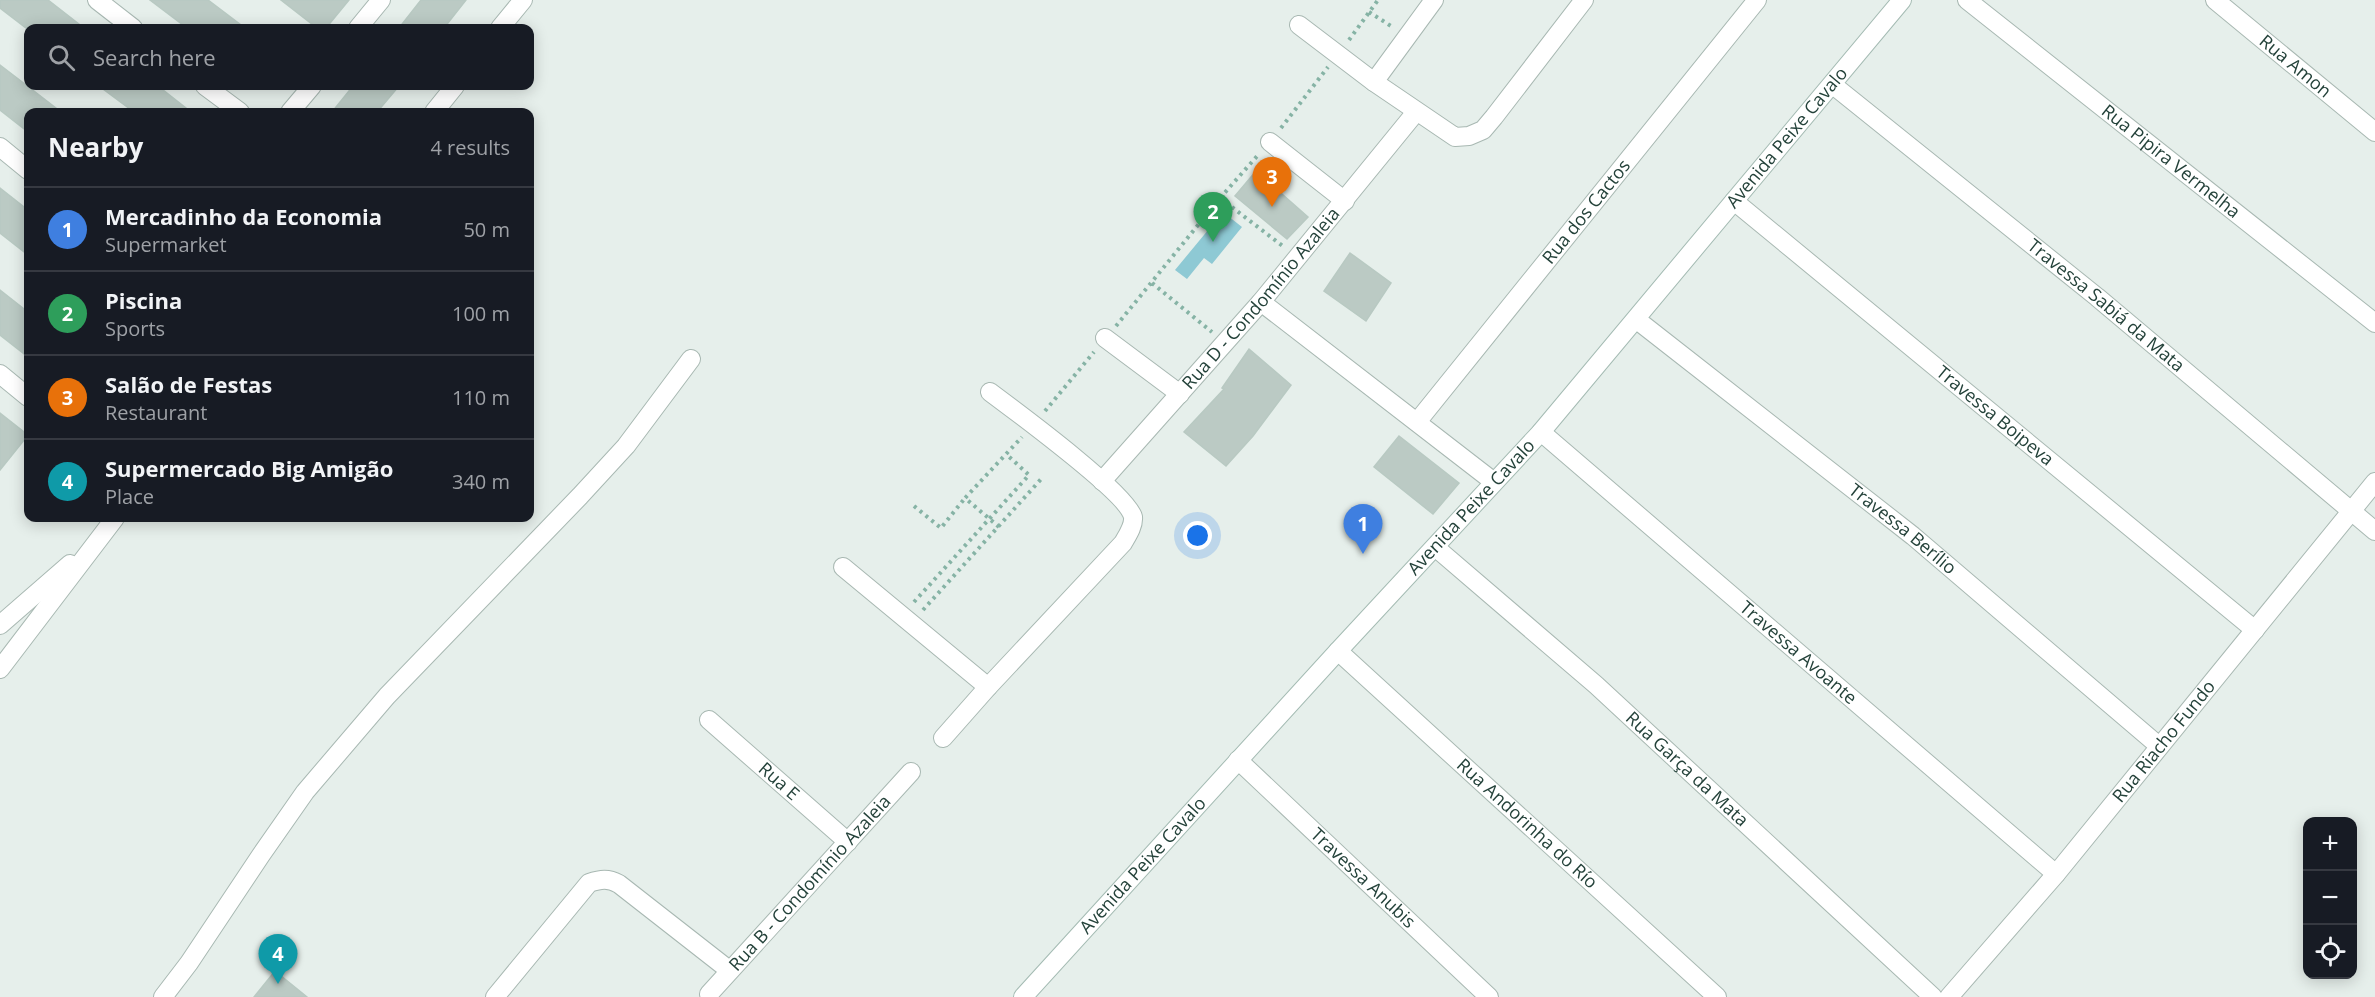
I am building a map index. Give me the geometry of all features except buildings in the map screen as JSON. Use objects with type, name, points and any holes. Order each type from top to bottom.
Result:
[{"type":"street","points":[[97,0],[128,24]]},
{"type":"street","points":[[361,24],[381,0]]},
{"type":"street","points":[[503,24],[523,0]]},
{"type":"street","points":[[1374,82],[1434,0]]},
{"type":"street","points":[[1299,25],[1416,112],[1455,137],[1469,136],[1483,130],[1584,0]]},
{"type":"street","name":"Rua dos Cactos","points":[[1417,423],[1757,0]]},
{"type":"street","name":"Avenida Peixe Cavalo","points":[[1023,997],[1541,432],[1637,320],[1902,0]]},
{"type":"street","name":"Rua Pipira Vermelha","points":[[1967,0],[2375,323]]},
{"type":"street","name":"Rua Amon","points":[[2215,0],[2375,132]]},
{"type":"street","name":"Travessa Sabiá da Mata","points":[[1833,85],[2097,297],[2375,531]]},
{"type":"street","points":[[210,90],[235,108]]},
{"type":"street","points":[[293,108],[309,90]]},
{"type":"street","points":[[437,108],[452,90]]},
{"type":"street","name":"Rua D - Condomínio Azaleia","points":[[1102,482],[1261,302],[1416,112]]},
{"type":"street","points":[[1270,142],[1345,201]]},
{"type":"street","points":[[0,147],[24,167]]},
{"type":"street","name":"Travessa Boipeva","points":[[1734,201],[2255,630]]},
{"type":"street","points":[[1261,302],[1494,482]]},
{"type":"street","name":"Travessa Berílio","points":[[1637,320],[1913,536],[2159,746]]},
{"type":"street","points":[[1105,338],[1180,394]]},
{"type":"street","points":[[163,997],[189,963],[305,792],[387,696],[626,446],[691,359]]},
{"type":"street","points":[[0,374],[24,394]]},
{"type":"street","points":[[943,738],[1124,543],[1131,529],[1133,517],[1102,482],[1034,425],[990,392]]},
{"type":"street","name":"Travessa Avoante","points":[[1541,432],[2056,874]]},
{"type":"street","name":"Rua Riacho Fundo","points":[[1949,997],[2056,874],[2375,482]]},
{"type":"street","points":[[0,669],[112,522]]},
{"type":"street","points":[[0,625],[98,539]]},
{"type":"street","name":"Rua Garça da Mata","points":[[1435,547],[1596,686],[1933,997]]},
{"type":"street","points":[[843,567],[908,609],[988,687]]},
{"type":"street","name":"Rua Andorinha do Río","points":[[1338,651],[1717,997]]},
{"type":"street","name":"Rua E","points":[[709,720],[848,842]]},
{"type":"street","name":"Travessa Anubis","points":[[1238,760],[1490,997]]},
{"type":"street","name":"Rua B - Condomínio Azaleia","points":[[709,994],[911,772]]},
{"type":"street","points":[[495,997],[589,883],[600,879],[611,879],[619,884],[729,970]]},
{"type":"path","points":[[914,506],[941,528],[965,498],[1034,425],[1220,198],[1270,142],[1378,0]]},
{"type":"path","points":[[1369,12],[1407,36]]},
{"type":"path","points":[[1220,198],[1298,257]]},
{"type":"path","points":[[1152,282],[1225,342]]},
{"type":"path","points":[[908,609],[1029,475],[1006,454]]},
{"type":"path","points":[[908,609],[924,611],[1043,477]]},
{"type":"path","points":[[965,498],[999,527]]},
{"type":"water","points":[[1223,212],[1242,227],[1212,264],[1204,258],[1187,279],[1175,270]]},
{"type":"place","name":"Salão de Festas","points":[[1272,207]]},
{"type":"place","name":"Piscina","points":[[1213,242]]},
{"type":"place","name":"Mercadinho da Economia","points":[[1363,554]]},
{"type":"place","name":"Supermercado Big Amigão","points":[[278,984]]}]
